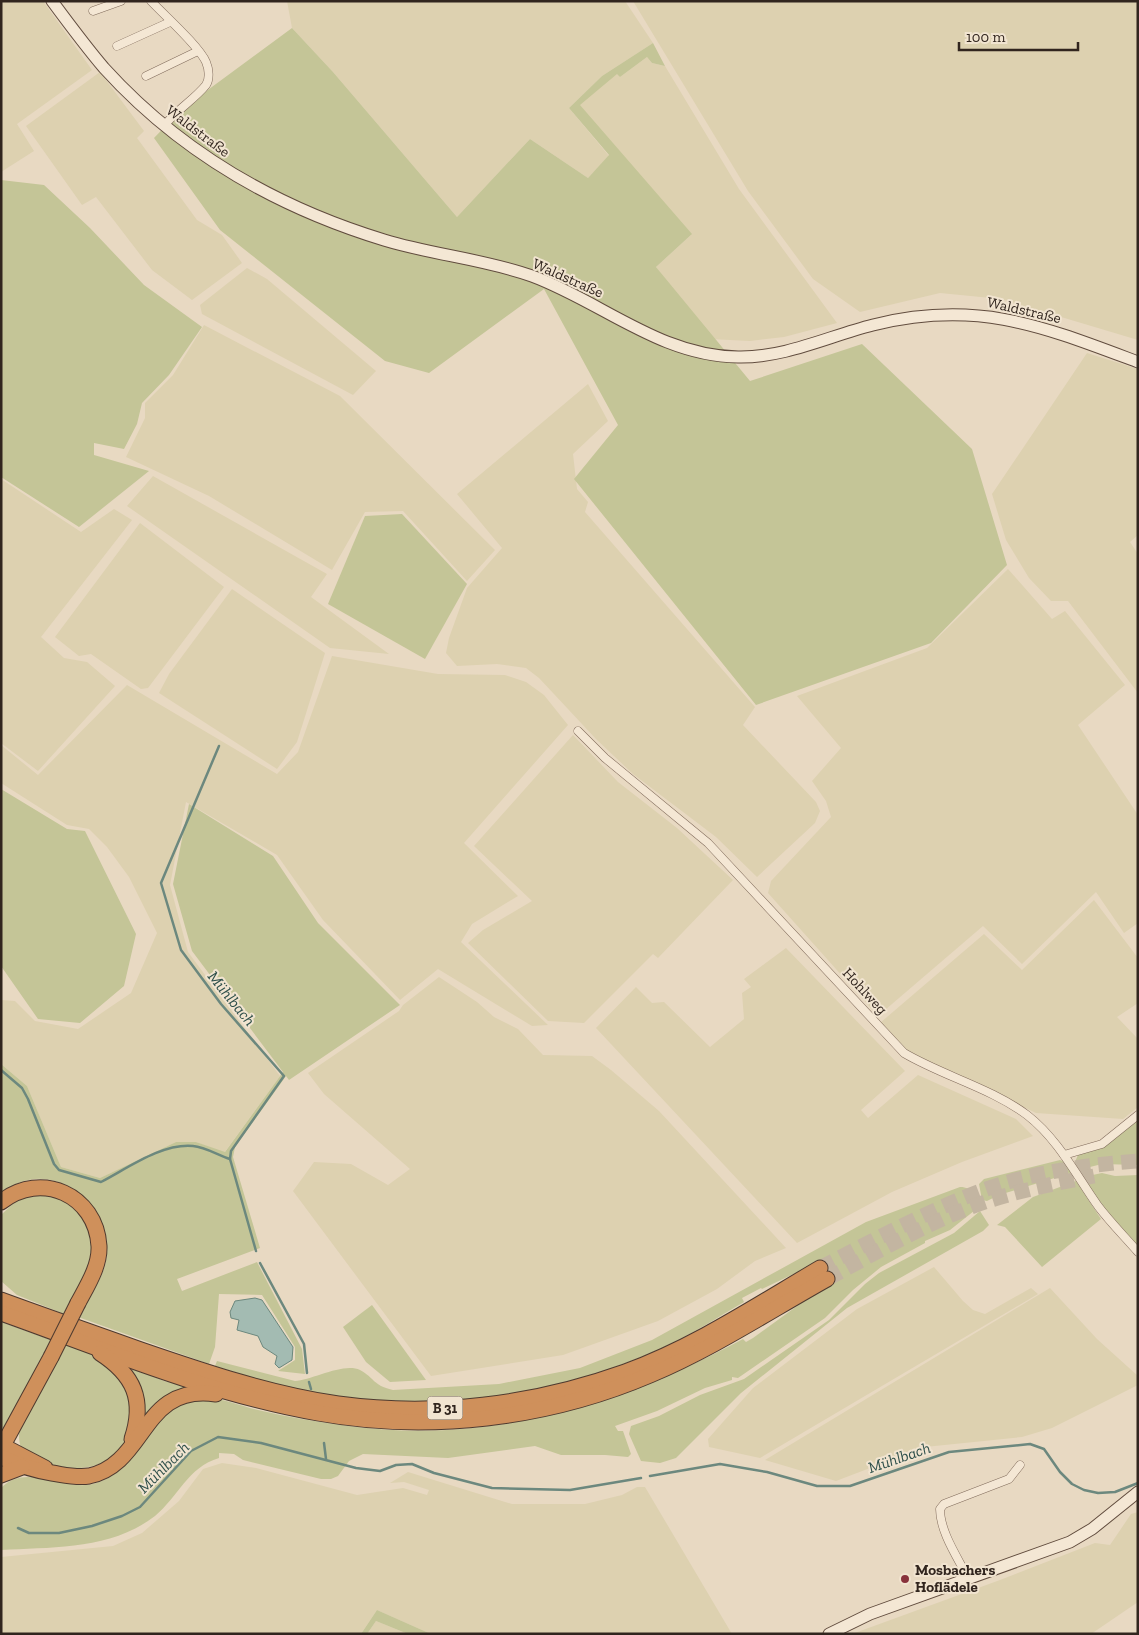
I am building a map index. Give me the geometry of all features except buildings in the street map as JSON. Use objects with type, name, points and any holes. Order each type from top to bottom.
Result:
[{"type":"highway","points":[[2,1451],[78,1303],[97,1262],[99,1247],[92,1220],[72,1197],[49,1186],[19,1190],[3,1201]]},
{"type":"highway","name":"B 31","points":[[1,1300],[219,1376],[276,1392],[356,1406],[402,1409],[444,1408],[487,1405],[536,1397],[626,1372],[710,1332],[823,1274],[712,1345],[670,1366],[614,1389],[554,1406],[490,1417],[405,1421],[320,1414],[255,1399],[183,1378],[1,1313]]},
{"type":"highway","points":[[1,1290],[20,1307]]},
{"type":"highway","points":[[84,1342],[112,1361],[127,1376],[134,1389],[138,1418],[130,1446]]},
{"type":"highway","points":[[2,1451],[22,1467],[79,1477],[99,1473],[118,1461],[159,1410],[180,1397],[208,1393],[255,1399]]},
{"type":"highway","points":[[2,1451],[36,1462],[53,1473]]},
{"type":"highway","points":[[1,1475],[22,1467]]},
{"type":"street","name":"Waldstraße","points":[[52,1],[104,67],[164,126],[222,169],[312,216],[388,241],[495,265],[533,277],[585,300],[643,333],[678,347],[714,356],[767,356],[888,322],[925,315],[963,314],[997,316],[1042,328],[1138,362]]},
{"type":"street","points":[[93,11],[121,1]]},
{"type":"street","points":[[151,1],[198,51],[206,62],[209,74],[206,84],[164,126]]},
{"type":"street","points":[[117,46],[170,22]]},
{"type":"street","points":[[146,76],[198,51]]},
{"type":"street","name":"Hohlweg","points":[[578,731],[605,758],[708,843],[904,1053],[1020,1110],[1030,1117],[1064,1155],[1099,1207],[1138,1252]]},
{"type":"street","points":[[1064,1155],[1102,1144],[1138,1115]]},
{"type":"street","points":[[968,1578],[946,1532],[940,1517],[940,1509],[944,1504],[1008,1478],[1020,1465]]},
{"type":"street","points":[[830,1634],[863,1617],[1070,1542],[1092,1529],[1138,1492]]},
{"type":"shaded area","points":[[1,1],[43,1],[92,70],[17,124],[34,151],[1,172]]},
{"type":"shaded area","points":[[287,1],[625,1],[653,43],[602,76],[569,108],[609,156],[588,178],[530,139],[457,217],[333,72],[292,28]]},
{"type":"shaded area","points":[[633,1],[1138,1],[1138,340],[1001,299],[940,293],[860,312],[813,279],[748,191]]},
{"type":"shaded area","points":[[647,57],[652,63],[665,66],[739,189],[837,323],[784,337],[750,341],[710,339],[656,267],[691,235],[579,105],[617,73],[620,77]]},
{"type":"shaded area","points":[[100,72],[144,131],[137,138],[197,220],[222,235],[242,263],[192,300],[152,270],[96,197],[82,205],[26,126]]},
{"type":"shaded area","points":[[247,268],[267,279],[376,371],[353,395],[202,314],[200,305]]},
{"type":"shaded area","points":[[204,325],[340,396],[495,550],[467,581],[403,511],[365,512],[332,570],[209,496],[126,457],[145,418],[145,403],[173,375]]},
{"type":"shaded area","points":[[1087,353],[1138,369],[1138,535],[1130,542],[1138,554],[1138,693],[1068,601],[1051,601],[1029,578],[1006,540],[992,494]]},
{"type":"shaded area","points":[[588,384],[608,421],[573,454],[577,489],[588,502],[585,512],[755,707],[743,725],[816,802],[820,811],[815,823],[757,877],[716,837],[633,774],[596,739],[539,678],[526,668],[497,664],[457,666],[446,653],[449,638],[467,588],[502,548],[457,494]]},
{"type":"shaded area","points":[[153,476],[327,574],[311,597],[389,654],[330,648],[127,506]]},
{"type":"shaded area","points":[[1,479],[81,532],[114,509],[132,520],[41,637],[64,658],[87,662],[115,686],[38,771],[1,743]]},
{"type":"shaded area","points":[[140,523],[224,587],[148,688],[141,689],[91,654],[79,656],[55,637]]},
{"type":"shaded area","points":[[1008,569],[1052,619],[1065,611],[1125,685],[1078,725],[1138,815],[1138,923],[1124,933],[1096,892],[1022,964],[983,926],[878,1016],[768,893],[771,881],[831,817],[826,801],[812,781],[841,748],[797,696],[927,648]]},
{"type":"shaded area","points":[[232,589],[325,653],[297,742],[277,769],[159,693],[169,674]]},
{"type":"shaded area","points":[[332,656],[438,674],[505,675],[526,682],[544,695],[568,725],[464,843],[518,896],[472,924],[461,942],[548,1025],[532,1026],[438,969],[400,1000],[323,920],[277,855],[186,802],[170,885],[188,952],[280,1076],[224,1153],[196,1142],[176,1142],[100,1178],[61,1167],[27,1086],[1,1064],[1,1000],[15,1001],[35,1021],[78,1029],[131,993],[157,933],[129,877],[107,847],[89,829],[67,825],[1,783],[1,745],[38,775],[127,685],[277,774],[298,752]]},
{"type":"shaded area","points":[[573,735],[618,782],[677,828],[733,880],[658,958],[653,954],[584,1023],[548,1021],[468,943],[483,930],[532,901],[474,846]]},
{"type":"shaded area","points":[[1094,900],[1138,958],[1138,1003],[1117,1017],[1138,1039],[1138,1107],[1123,1119],[1036,1113],[907,1051],[880,1023],[984,934],[1022,970]]},
{"type":"shaded area","points":[[786,948],[905,1071],[861,1110],[868,1118],[918,1075],[1016,1119],[1033,1136],[962,1162],[892,1192],[797,1243],[596,1028],[636,987],[652,1003],[664,1002],[710,1047],[744,1019],[742,993],[751,987],[744,979]]},
{"type":"shaded area","points":[[439,977],[477,1002],[494,1017],[518,1029],[543,1055],[592,1056],[611,1070],[659,1111],[786,1248],[755,1261],[717,1289],[658,1321],[563,1355],[431,1376],[293,1191],[314,1162],[351,1164],[388,1185],[410,1169],[324,1094],[308,1073],[399,1011],[403,1005]]},
{"type":"shaded area","points":[[934,1267],[963,1301],[973,1310],[985,1314],[1031,1288],[1038,1294],[760,1458],[709,1447],[708,1439],[753,1388],[857,1309]]},
{"type":"shaded area","points":[[1050,1288],[1097,1339],[1138,1376],[1138,1385],[1052,1428],[1022,1437],[925,1447],[836,1481],[765,1460]]},
{"type":"shaded area","points":[[255,1298],[262,1300],[293,1347],[292,1360],[279,1368],[275,1364],[277,1356],[263,1347],[258,1336],[237,1330],[239,1320],[231,1318],[230,1312],[235,1301]]},
{"type":"shaded area","points":[[222,1463],[256,1468],[357,1495],[403,1488],[427,1495],[429,1490],[404,1482],[390,1483],[408,1472],[512,1504],[585,1504],[622,1495],[637,1487],[645,1487],[732,1634],[431,1634],[377,1610],[361,1634],[1,1634],[1,1557],[113,1546],[142,1533],[179,1501],[203,1469]]},
{"type":"shaded area","points":[[1138,1512],[1138,1602],[1091,1634],[852,1634],[1095,1543],[1110,1545],[1131,1514]]},
{"type":"shaded area","points":[[376,1621],[408,1634],[367,1634]]},
{"type":"green space","points":[[292,28],[333,72],[457,217],[530,139],[588,178],[609,155],[569,108],[602,76],[653,43],[665,66],[652,63],[647,57],[620,77],[617,74],[580,105],[692,234],[656,267],[750,381],[862,344],[972,449],[1007,565],[931,643],[756,705],[574,479],[618,425],[544,289],[429,373],[385,361],[220,230],[154,138],[182,109]]},
{"type":"green space","points":[[1,180],[44,185],[90,228],[144,285],[202,327],[169,375],[142,403],[137,424],[124,449],[94,443],[94,455],[149,471],[79,527],[1,477]]},
{"type":"green space","points":[[402,514],[467,584],[425,659],[328,604],[365,516]]},
{"type":"green space","points":[[1,789],[67,829],[85,831],[136,934],[124,986],[80,1023],[38,1019],[1,966]]},
{"type":"green space","points":[[189,804],[273,856],[318,923],[400,1005],[289,1080],[286,1076],[235,1147],[233,1157],[260,1248],[177,1279],[182,1291],[257,1262],[302,1349],[305,1374],[278,1371],[295,1360],[295,1347],[262,1295],[219,1294],[215,1347],[209,1364],[78,1317],[96,1287],[106,1262],[105,1234],[99,1216],[87,1201],[73,1189],[56,1181],[38,1179],[19,1183],[1,1194],[1,1064],[27,1086],[61,1167],[100,1178],[176,1142],[196,1142],[225,1152],[283,1072],[192,951],[173,884]]},
{"type":"green space","points":[[1138,1118],[1138,1165],[1102,1164],[1078,1170],[1075,1162],[1078,1155],[1105,1146]]},
{"type":"green space","points":[[1060,1160],[1065,1162],[1071,1173],[999,1195],[987,1201],[982,1200],[979,1184],[984,1179]]},
{"type":"green space","points":[[1102,1173],[1115,1176],[1138,1175],[1138,1249],[1102,1205],[1083,1177]]},
{"type":"green space","points":[[1076,1181],[1101,1219],[1042,1267],[1005,1227],[997,1225],[1033,1197]]},
{"type":"green space","points":[[960,1187],[971,1190],[979,1207],[950,1230],[925,1241],[925,1243],[881,1267],[853,1290],[825,1318],[738,1378],[732,1377],[732,1380],[705,1388],[657,1411],[615,1426],[618,1431],[623,1431],[631,1454],[628,1457],[561,1455],[535,1446],[448,1458],[363,1454],[349,1461],[338,1476],[331,1479],[321,1479],[243,1460],[234,1454],[219,1453],[219,1458],[199,1468],[155,1516],[138,1527],[101,1541],[81,1545],[1,1550],[1,1488],[11,1481],[22,1477],[81,1485],[93,1484],[111,1476],[137,1452],[157,1423],[169,1411],[184,1402],[203,1398],[216,1399],[303,1419],[349,1426],[401,1430],[453,1430],[503,1424],[552,1414],[601,1401],[649,1383],[743,1339],[746,1342],[753,1338],[804,1301],[804,1269],[742,1298],[744,1302],[683,1338],[662,1348],[620,1365],[576,1379],[531,1390],[486,1397],[440,1401],[348,1398],[303,1391],[270,1382],[215,1366],[217,1361],[295,1381],[345,1368],[353,1368],[365,1373],[377,1384],[393,1390],[499,1384],[580,1368],[652,1340],[866,1222]]},
{"type":"green space","points":[[43,1194],[61,1198],[73,1206],[89,1229],[92,1241],[88,1266],[64,1314],[17,1295],[1,1281],[1,1215],[18,1199]]},
{"type":"green space","points":[[980,1211],[989,1225],[983,1231],[847,1308],[741,1393],[676,1458],[660,1463],[641,1461],[629,1434],[631,1426],[659,1416],[700,1395],[744,1379],[829,1320],[865,1284],[879,1273],[954,1233]]},
{"type":"green space","points":[[372,1305],[426,1380],[390,1382],[366,1362],[343,1327]]},
{"type":"green space","points":[[1,1322],[51,1340],[1,1433]]},
{"type":"green space","points":[[65,1343],[93,1355],[131,1389],[132,1419],[129,1435],[122,1447],[113,1456],[102,1463],[90,1467],[65,1467],[40,1460],[24,1452],[20,1442],[19,1432]]},
{"type":"green space","points":[[134,1368],[164,1381],[185,1386],[184,1389],[143,1420],[130,1373]]},
{"type":"green space","points":[[377,1610],[431,1634],[408,1634],[376,1621],[367,1634],[361,1634]]},
{"type":"waterway","name":"Mühlbach","points":[[219,746],[161,883],[181,950],[221,1004],[284,1076],[231,1151],[230,1159],[256,1251]]},
{"type":"waterway","points":[[1,1070],[22,1088],[54,1164],[59,1170],[101,1182],[157,1152],[181,1146],[202,1148],[230,1159]]},
{"type":"waterway","name":"Mühlbach","points":[[260,1263],[304,1344],[307,1373]]},
{"type":"waterway","name":"Mühlbach","points":[[309,1382],[311,1389]]},
{"type":"waterway","name":"Mühlbach","points":[[18,1528],[29,1533],[59,1533],[92,1526],[122,1516],[140,1507],[191,1451],[218,1437],[261,1443],[356,1468],[380,1471],[396,1465],[412,1464],[434,1473],[492,1488],[570,1490],[641,1478]]},
{"type":"waterway","name":"Mühlbach","points":[[324,1443],[326,1459]]},
{"type":"waterway","name":"Mühlbach","points":[[650,1476],[720,1464],[767,1472],[817,1486],[850,1486],[949,1452],[1030,1444],[1044,1449],[1060,1472],[1072,1484],[1084,1490],[1098,1493],[1115,1492],[1138,1483]]},
{"type":"tunnel","points":[[820,1268],[918,1218],[997,1185],[1057,1171],[1138,1161]]},
{"type":"tunnel","points":[[827,1279],[905,1237],[966,1209],[1026,1190],[1094,1176]]},
{"type":"place","name":"Mosbachers Hoflädele","points":[[905,1579]]}]
